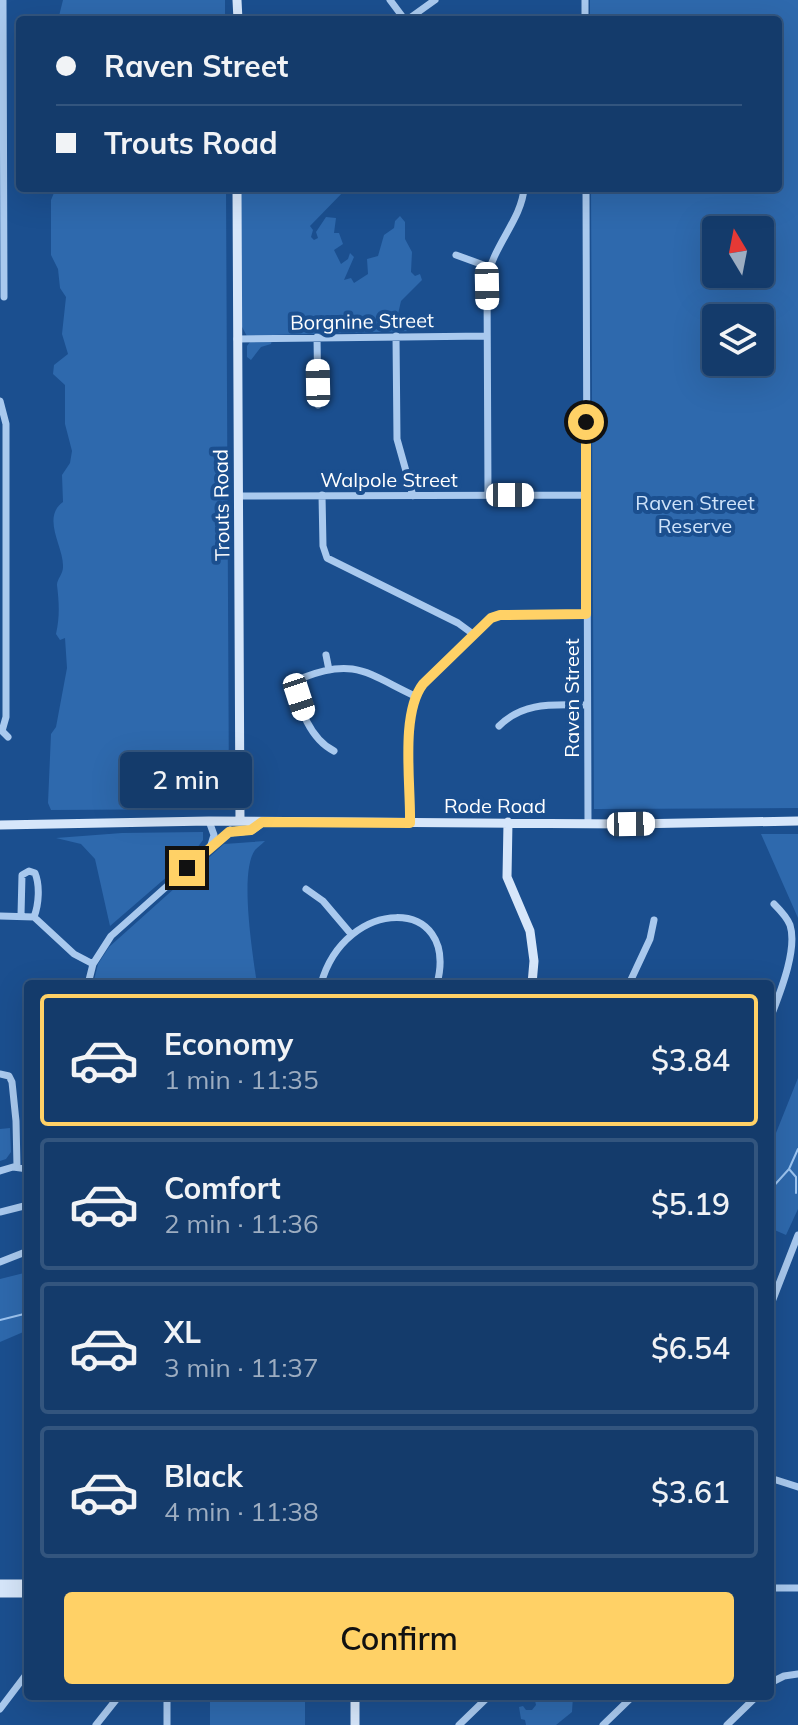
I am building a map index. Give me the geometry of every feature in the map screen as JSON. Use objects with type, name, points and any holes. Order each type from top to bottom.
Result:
[{"type":"street","points":[[3,0],[4,297]]},
{"type":"street","points":[[390,0],[403,16]]},
{"type":"street","points":[[412,16],[435,0]]},
{"type":"street","name":"Trouts Road","points":[[89,980],[93,964],[111,936],[229,832],[236,821],[239,496],[237,192]]},
{"type":"street","points":[[488,495],[489,267],[523,192]]},
{"type":"street","name":"Raven Street","points":[[586,192],[588,823]]},
{"type":"street","points":[[456,255],[489,267]]},
{"type":"street","points":[[396,336],[397,446],[413,496]]},
{"type":"street","name":"Borgnine Street","points":[[237,339],[487,336]]},
{"type":"street","points":[[317,337],[318,405]]},
{"type":"street","points":[[0,401],[6,424],[3,560],[6,722],[3,734]]},
{"type":"street","points":[[322,495],[323,546],[327,558],[458,623],[473,634]]},
{"type":"street","name":"Walpole Street","points":[[239,496],[586,495]]},
{"type":"street","points":[[410,823],[410,714],[415,696],[423,684],[486,620],[500,615],[586,614]]},
{"type":"street","points":[[326,655],[329,670]]},
{"type":"street","points":[[334,751],[320,743],[310,727],[297,688],[302,678],[329,670],[357,668],[415,696]]},
{"type":"street","points":[[499,726],[515,712],[527,707],[587,705]]},
{"type":"street","points":[[209,821],[214,835],[210,848]]},
{"type":"street","name":"Rode Road","points":[[0,825],[209,821],[798,821]]},
{"type":"street","points":[[229,832],[251,830],[262,822]]},
{"type":"street","points":[[508,822],[507,877],[530,931],[534,961],[532,980]]},
{"type":"street","points":[[21,915],[22,875],[29,871],[35,873],[37,879],[38,905],[34,917]]},
{"type":"street","points":[[306,889],[323,901],[351,934]]},
{"type":"street","points":[[774,904],[789,924],[791,938],[785,980],[774,1009]]},
{"type":"street","points":[[0,916],[34,917],[74,954],[93,964]]},
{"type":"street","points":[[322,980],[331,957],[351,934],[370,923],[388,918],[416,922],[428,931],[438,948],[441,962],[438,980]]},
{"type":"street","points":[[631,980],[650,939],[654,920]]},
{"type":"street","points":[[0,1074],[9,1076],[12,1082],[17,1167]]},
{"type":"street","points":[[0,1171],[24,1168]]},
{"type":"street","points":[[0,1212],[24,1206]]},
{"type":"street","points":[[774,1297],[798,1235]]},
{"type":"street","points":[[0,1262],[24,1253]]},
{"type":"street","points":[[774,1479],[798,1487]]},
{"type":"street","points":[[0,1584],[24,1584]]},
{"type":"street","points":[[774,1588],[798,1588]]},
{"type":"street","points":[[0,1593],[24,1593]]},
{"type":"street","points":[[774,1681],[798,1674]]},
{"type":"street","points":[[0,1709],[24,1677]]},
{"type":"street","points":[[96,1725],[116,1700]]},
{"type":"street","points":[[167,1700],[167,1725]]},
{"type":"street","points":[[355,1700],[355,1725]]},
{"type":"street","points":[[459,1725],[485,1700]]},
{"type":"street","points":[[603,1725],[629,1700]]},
{"type":"street","points":[[730,1724],[753,1700]]},
{"type":"green space","points":[[63,0],[225,0],[225,16],[59,16]]},
{"type":"green space","name":"Raven Street Reserve","points":[[590,0],[798,0],[798,808],[594,809],[591,192],[782,192],[782,16],[590,16]]},
{"type":"green space","points":[[54,192],[226,192],[229,803],[221,809],[51,810],[48,803],[51,734],[56,727],[67,668],[65,638],[60,640],[56,634],[59,609],[57,585],[63,567],[54,516],[63,502],[62,475],[70,463],[72,451],[65,424],[65,385],[53,374],[54,365],[68,354],[62,334],[66,297],[60,288],[58,269],[51,255],[51,200]]},
{"type":"green space","points":[[241,192],[343,192],[310,226],[313,230],[311,237],[314,240],[318,238],[316,232],[326,217],[336,218],[334,233],[339,233],[343,244],[334,250],[341,264],[350,253],[354,257],[344,280],[351,278],[354,283],[368,274],[367,259],[378,256],[384,235],[394,228],[395,221],[400,216],[405,222],[405,239],[412,252],[411,272],[415,276],[420,274],[422,280],[401,301],[398,314],[411,325],[413,331],[273,335],[271,344],[261,347],[251,360],[247,357],[250,342],[241,325]]},
{"type":"green space","points":[[203,832],[203,840],[191,856],[110,926],[95,859],[81,844],[56,838],[122,833]]},
{"type":"green space","points":[[761,834],[798,834],[798,918]]},
{"type":"green space","points":[[265,841],[255,850],[248,876],[248,915],[256,980],[94,980],[98,964],[109,947],[224,844]]},
{"type":"green space","points":[[798,1078],[798,1209],[786,1235],[774,1230],[774,1138]]},
{"type":"green space","points":[[10,1128],[11,1152],[0,1161],[0,1129]]},
{"type":"green space","points":[[24,1273],[24,1332],[0,1342],[0,1279]]},
{"type":"green space","points":[[210,1700],[305,1700],[305,1725],[210,1725]]},
{"type":"green space","points":[[535,1700],[573,1700],[572,1712],[556,1725],[526,1725],[525,1720],[521,1719],[519,1707],[532,1710],[536,1705]]},
{"type":"waterway","points":[[774,1186],[789,1169],[798,1149]]},
{"type":"waterway","points":[[789,1169],[796,1177],[796,1193]]},
{"type":"waterway","points":[[0,1320],[24,1314]]},
{"type":"route","points":[[187,868],[229,832],[251,830],[262,822],[410,823],[410,714],[415,696],[423,684],[491,618],[500,615],[586,614],[586,422]]}]
